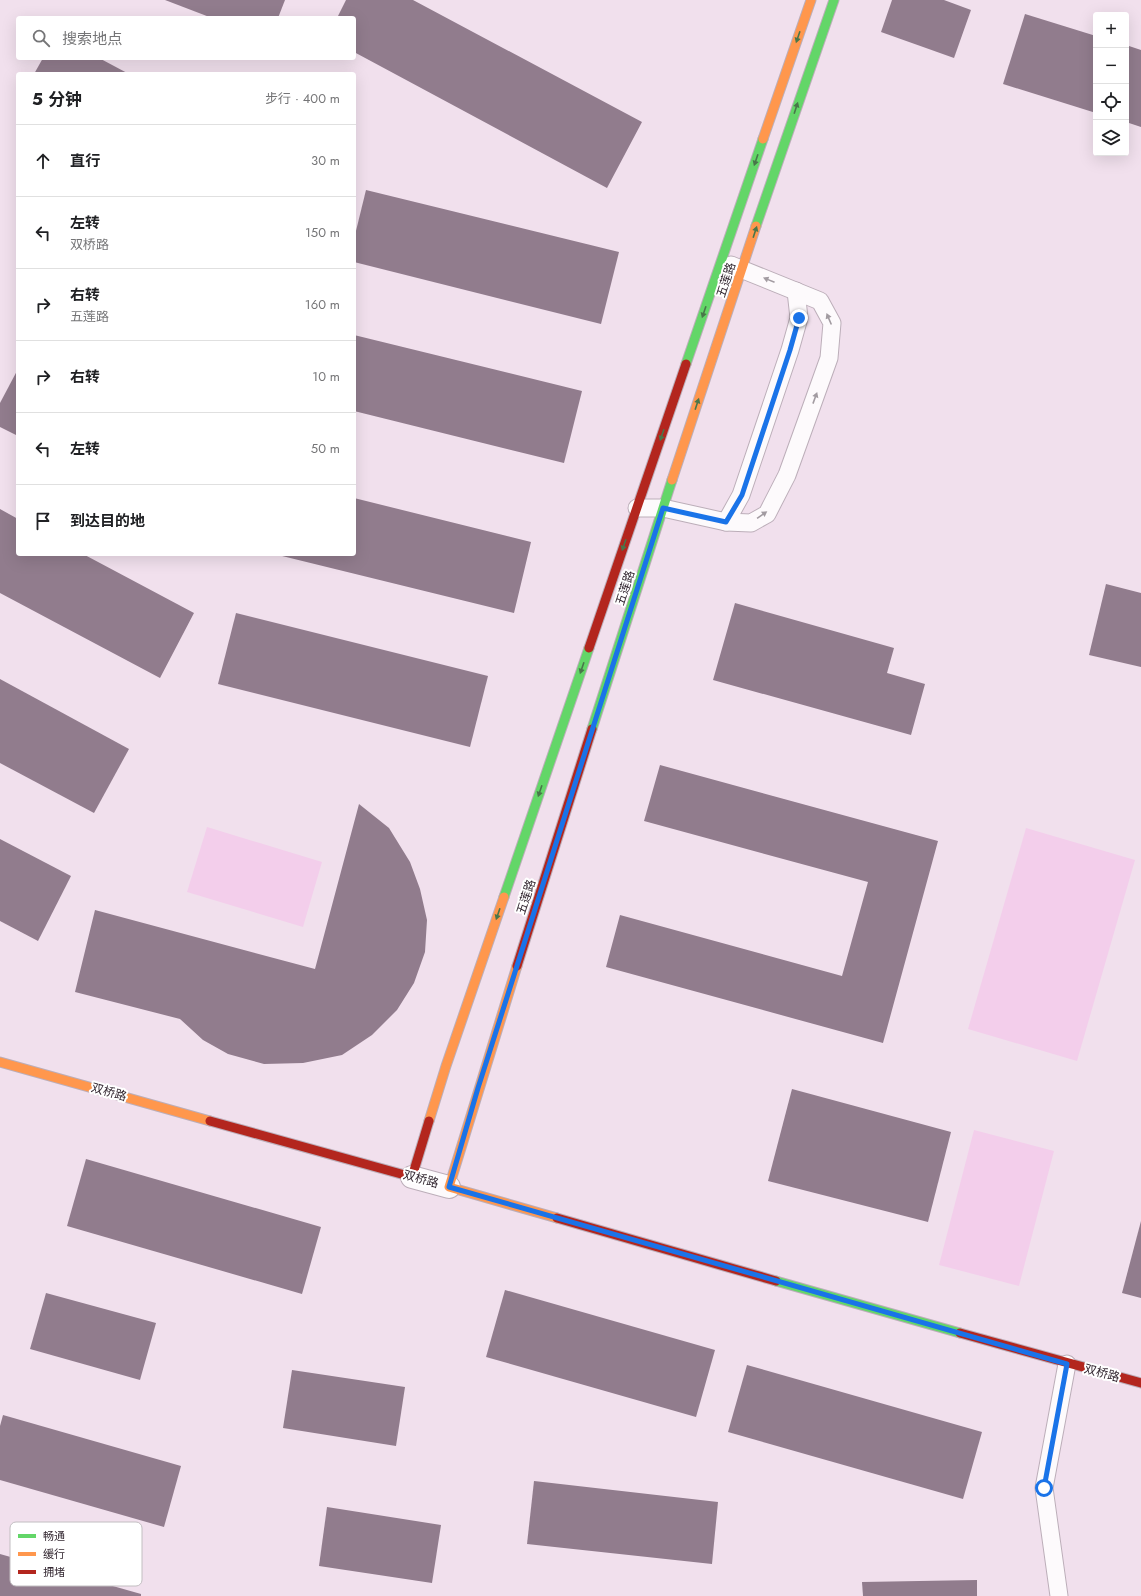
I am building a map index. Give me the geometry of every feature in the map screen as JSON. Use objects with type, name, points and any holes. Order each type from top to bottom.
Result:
[{"type":"street","name":"五莲路","points":[[412,1177],[446,1066],[811,0]]},
{"type":"street","name":"五莲路","points":[[449,1187],[478,1088],[663,508],[742,269],[834,0]]},
{"type":"street","name":"双桥路","points":[[0,1062],[449,1187],[1067,1364],[1141,1383]]},
{"type":"lane","points":[[637,508],[663,508],[726,522],[751,523],[767,514],[787,475],[829,358],[832,323],[820,300],[722,262]]},
{"type":"lane","points":[[726,522],[742,495],[790,350],[799,318],[796,291]]},
{"type":"lane","points":[[1059,1596],[1044,1488],[1067,1364]]},
{"type":"shaded area","points":[[207,827],[322,862],[303,927],[187,892]]},
{"type":"shaded area","points":[[1026,828],[1135,860],[1077,1061],[968,1029]]},
{"type":"shaded area","points":[[974,1130],[1054,1151],[1019,1286],[939,1265]]},
{"type":"building","points":[[165,0],[285,0],[279,16],[207,16]]},
{"type":"building","points":[[346,0],[413,0],[642,122],[607,188],[356,53],[356,16],[338,16]]},
{"type":"building","points":[[892,0],[944,0],[971,10],[954,58],[881,32]]},
{"type":"building","points":[[1025,14],[1093,35],[1093,112],[1003,84]]},
{"type":"building","points":[[1129,46],[1141,50],[1141,127],[1129,123]]},
{"type":"building","points":[[42,60],[103,60],[125,72],[35,72]]},
{"type":"building","points":[[366,190],[619,252],[601,324],[356,263],[356,231]]},
{"type":"building","points":[[356,335],[582,391],[564,463],[356,411]]},
{"type":"building","points":[[16,373],[16,435],[0,427],[0,403]]},
{"type":"building","points":[[356,498],[531,542],[514,613],[282,556],[356,556]]},
{"type":"building","points":[[0,509],[16,518],[16,556],[87,556],[194,613],[160,678],[0,593]]},
{"type":"building","points":[[1106,584],[1141,593],[1141,667],[1089,655]]},
{"type":"building","points":[[735,603],[894,648],[887,673],[925,684],[911,735],[713,680]]},
{"type":"building","points":[[236,613],[488,676],[470,747],[218,684]]},
{"type":"building","points":[[0,679],[129,749],[94,813],[0,763]]},
{"type":"building","points":[[660,765],[938,841],[883,1043],[606,967],[620,915],[842,976],[868,882],[644,821]]},
{"type":"building","points":[[359,804],[389,828],[410,862],[420,889],[427,920],[425,952],[414,983],[397,1010],[372,1035],[342,1055],[303,1063],[264,1064],[228,1054],[203,1040],[180,1019],[75,992],[95,910],[315,969]]},
{"type":"building","points":[[0,839],[71,876],[38,941],[0,921]]},
{"type":"building","points":[[792,1089],[951,1132],[928,1222],[768,1181]]},
{"type":"building","points":[[86,1159],[321,1227],[302,1294],[67,1226]]},
{"type":"building","points":[[1141,1221],[1141,1298],[1122,1293]]},
{"type":"building","points":[[505,1290],[715,1350],[696,1417],[486,1357]]},
{"type":"building","points":[[46,1293],[156,1323],[140,1380],[30,1349]]},
{"type":"building","points":[[747,1365],[982,1432],[963,1499],[728,1432]]},
{"type":"building","points":[[292,1370],[405,1387],[396,1446],[283,1428]]},
{"type":"building","points":[[3,1415],[181,1466],[164,1527],[0,1480],[0,1426]]},
{"type":"building","points":[[534,1481],[718,1502],[712,1564],[527,1544]]},
{"type":"building","points":[[327,1507],[441,1525],[432,1583],[319,1566]]},
{"type":"building","points":[[0,1554],[10,1557],[10,1586],[113,1586],[141,1594],[141,1596],[0,1596]]},
{"type":"building","points":[[977,1580],[977,1596],[863,1596],[862,1582]]},
{"type":"traffic: fast","points":[[756,226],[834,0]]},
{"type":"traffic: fast","points":[[686,364],[763,139]]},
{"type":"traffic: fast","points":[[592,729],[672,480]]},
{"type":"traffic: fast","points":[[504,897],[589,648]]},
{"type":"traffic: fast","points":[[776,1281],[960,1333]]},
{"type":"traffic: slow","points":[[763,139],[811,0]]},
{"type":"traffic: slow","points":[[672,480],[756,226]]},
{"type":"traffic: slow","points":[[429,1121],[446,1066],[504,897]]},
{"type":"traffic: slow","points":[[517,966],[449,1187],[557,1218]]},
{"type":"traffic: slow","points":[[0,1062],[210,1121]]},
{"type":"traffic: jam","points":[[589,648],[686,364]]},
{"type":"traffic: jam","points":[[517,966],[592,729]]},
{"type":"traffic: jam","points":[[210,1121],[412,1177],[429,1121]]},
{"type":"traffic: jam","points":[[557,1218],[776,1281]]},
{"type":"traffic: jam","points":[[960,1333],[1141,1383]]},
{"type":"route","points":[[799,318],[790,350],[742,495],[726,522],[663,508],[478,1088],[449,1187],[1067,1364],[1044,1488]]}]
